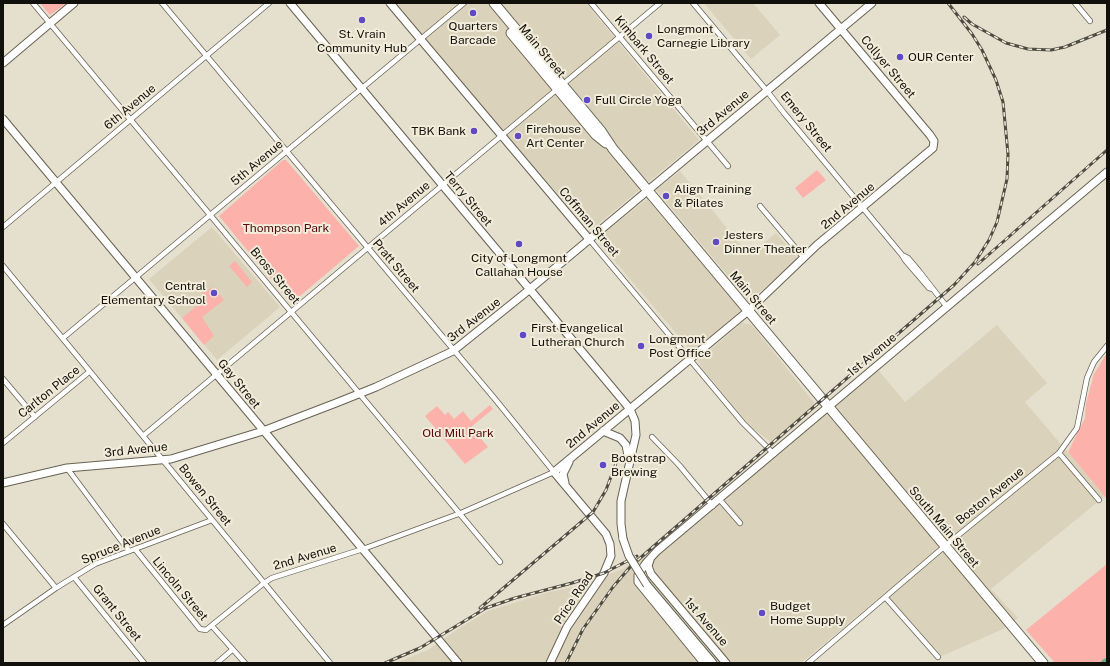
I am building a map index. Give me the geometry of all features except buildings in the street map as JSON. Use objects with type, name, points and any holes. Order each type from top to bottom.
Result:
[{"type":"highway","name":"Main Street","points":[[486,3],[560,87]]},
{"type":"highway","name":"Main Street","points":[[494,3],[596,135],[613,149],[828,406]]},
{"type":"highway","name":"South Main Street","points":[[828,406],[1043,663]]},
{"type":"street","name":"Bross Street","points":[[33,3],[461,513],[500,562]]},
{"type":"street","points":[[3,62],[74,3]]},
{"type":"street","name":"Pratt Street","points":[[162,3],[606,534],[610,544]]},
{"type":"street","name":"6th Avenue","points":[[3,227],[269,3]]},
{"type":"street","name":"Terry Street","points":[[290,3],[630,409]]},
{"type":"street","name":"Coffman Street","points":[[390,3],[743,423],[774,454]]},
{"type":"street","name":"5th Avenue","points":[[63,338],[464,3]]},
{"type":"street","name":"Kimbark Street","points":[[591,3],[728,166]]},
{"type":"street","name":"4th Avenue","points":[[143,436],[660,3]]},
{"type":"street","name":"Emery Street","points":[[693,3],[767,90],[862,208],[902,254],[908,258],[932,285],[933,289],[947,307]]},
{"type":"street","name":"Collyer Street","points":[[819,3],[930,135],[934,141],[934,148]]},
{"type":"street","name":"3rd Avenue","points":[[3,483],[67,468],[164,460],[263,431],[360,394],[453,351],[648,191],[872,3]]},
{"type":"street","points":[[1075,3],[1090,21]]},
{"type":"street","name":"Gay Street","points":[[3,119],[458,663]]},
{"type":"street","name":"2nd Avenue","points":[[212,626],[272,578],[363,549],[461,513],[554,472],[748,311],[804,258],[934,148]]},
{"type":"street","name":"1st Avenue","points":[[704,663],[638,582],[638,575],[652,556],[711,503],[720,500],[828,406],[1107,172]]},
{"type":"street","points":[[760,206],[804,258]]},
{"type":"street","name":"Bowen Street","points":[[3,266],[330,663]]},
{"type":"street","name":"Boston Avenue","points":[[808,663],[886,598],[945,546],[1059,453],[1077,428],[1087,378],[1094,362],[1107,346]]},
{"type":"street","name":"Carlton Place","points":[[3,443],[89,372]]},
{"type":"street","points":[[3,379],[35,417]]},
{"type":"street","points":[[630,409],[635,421],[636,435],[627,472],[620,512],[624,538],[629,556],[647,585],[713,663]]},
{"type":"street","points":[[603,431],[616,436],[623,442],[629,464]]},
{"type":"street","points":[[652,437],[679,465],[711,503]]},
{"type":"street","points":[[1059,453],[1099,500]]},
{"type":"street","points":[[569,490],[563,479],[563,474],[572,456]]},
{"type":"street","points":[[67,468],[130,551]]},
{"type":"street","points":[[720,500],[740,524]]},
{"type":"street","name":"Spruce Avenue","points":[[3,625],[74,576],[95,564],[212,520]]},
{"type":"street","points":[[3,524],[56,588]]},
{"type":"street","name":"Price Road","points":[[550,663],[567,627],[604,573],[611,556],[610,544]]},
{"type":"street","name":"Lincoln Street","points":[[135,549],[200,629],[206,630],[212,626],[245,663]]},
{"type":"street","name":"1st Avenue","points":[[652,556],[648,566],[651,574],[726,663]]},
{"type":"street","name":"Grant Street","points":[[74,576],[144,663]]},
{"type":"street","points":[[886,598],[938,657]]},
{"type":"street","points":[[217,663],[232,650]]},
{"type":"shaded area","points":[[392,3],[586,3],[699,140],[590,231]]},
{"type":"shaded area","points":[[704,3],[753,3],[780,35],[751,59]]},
{"type":"shaded area","points":[[680,171],[749,255],[776,233],[798,259],[749,301],[656,190]]},
{"type":"shaded area","points":[[647,199],[741,310],[692,352],[596,239]]},
{"type":"shaded area","name":"Central Elementary School","points":[[212,227],[280,307],[217,360],[149,279]]},
{"type":"shaded area","points":[[742,323],[752,325],[816,405],[771,442],[752,428],[701,367],[698,360]]},
{"type":"shaded area","points":[[997,325],[1047,383],[1025,402],[1105,496],[991,589],[1018,618],[1003,629],[942,656],[885,593],[801,663],[396,663],[428,650],[458,629],[488,611],[549,592],[573,587],[623,569],[685,525],[873,364],[905,402]]},
{"type":"green space","points":[[40,3],[67,3],[50,15]]},
{"type":"green space","name":"Thompson Park","points":[[283,160],[286,160],[359,246],[293,302],[290,302],[219,216]]},
{"type":"green space","points":[[817,170],[826,180],[803,198],[795,188]]},
{"type":"green space","points":[[235,261],[252,282],[247,287],[229,266]]},
{"type":"green space","points":[[203,286],[207,291],[213,287],[224,300],[202,317],[214,336],[204,345],[182,318],[206,298],[199,289]]},
{"type":"green space","points":[[1107,353],[1107,499],[1068,452],[1085,418],[1086,403],[1094,374]]},
{"type":"green space","name":"Old Mill Park","points":[[490,405],[493,409],[471,427],[488,447],[465,464],[425,416],[437,406],[445,415],[448,412],[454,419],[463,411],[471,421]]},
{"type":"green space","points":[[1107,564],[1107,663],[1055,663],[1026,630]]},
{"type":"railway","points":[[566,663],[583,629],[613,587],[631,566],[954,285],[975,262],[989,240],[997,222],[1007,179],[1008,154],[1003,102],[996,80],[982,50],[972,34],[948,3]]},
{"type":"railway","points":[[964,17],[972,24],[1006,43],[1028,49],[1051,50],[1065,47],[1107,30]]},
{"type":"railway","points":[[978,264],[1107,150]]},
{"type":"railway","points":[[480,608],[593,512],[606,490],[618,458]]},
{"type":"railway","points":[[385,663],[420,648],[486,608],[515,598],[604,573],[637,556]]},
{"type":"place","name":"Quarters Barcade","points":[[473,13]]},
{"type":"place","name":"St. Vrain Community Hub","points":[[362,20]]},
{"type":"place","name":"Longmont Carnegie Library","points":[[649,36]]},
{"type":"place","name":"OUR Center","points":[[900,57]]},
{"type":"place","name":"Full Circle Yoga","points":[[587,100]]},
{"type":"place","name":"TBK Bank","points":[[474,131]]},
{"type":"place","name":"Firehouse Art Center","points":[[518,136]]},
{"type":"place","name":"Align Training & Pilates","points":[[666,196]]},
{"type":"place","name":"Jesters Dinner Theater","points":[[716,242]]},
{"type":"place","name":"City of Longmont Callahan House","points":[[519,244]]},
{"type":"place","name":"Central Elementary School","points":[[214,293]]},
{"type":"place","name":"First Evangelical Lutheran Church","points":[[523,335]]},
{"type":"place","name":"Longmont Post Office","points":[[641,346]]},
{"type":"place","name":"Bootstrap Brewing","points":[[603,465]]},
{"type":"place","name":"Budget Home Supply","points":[[762,613]]}]
